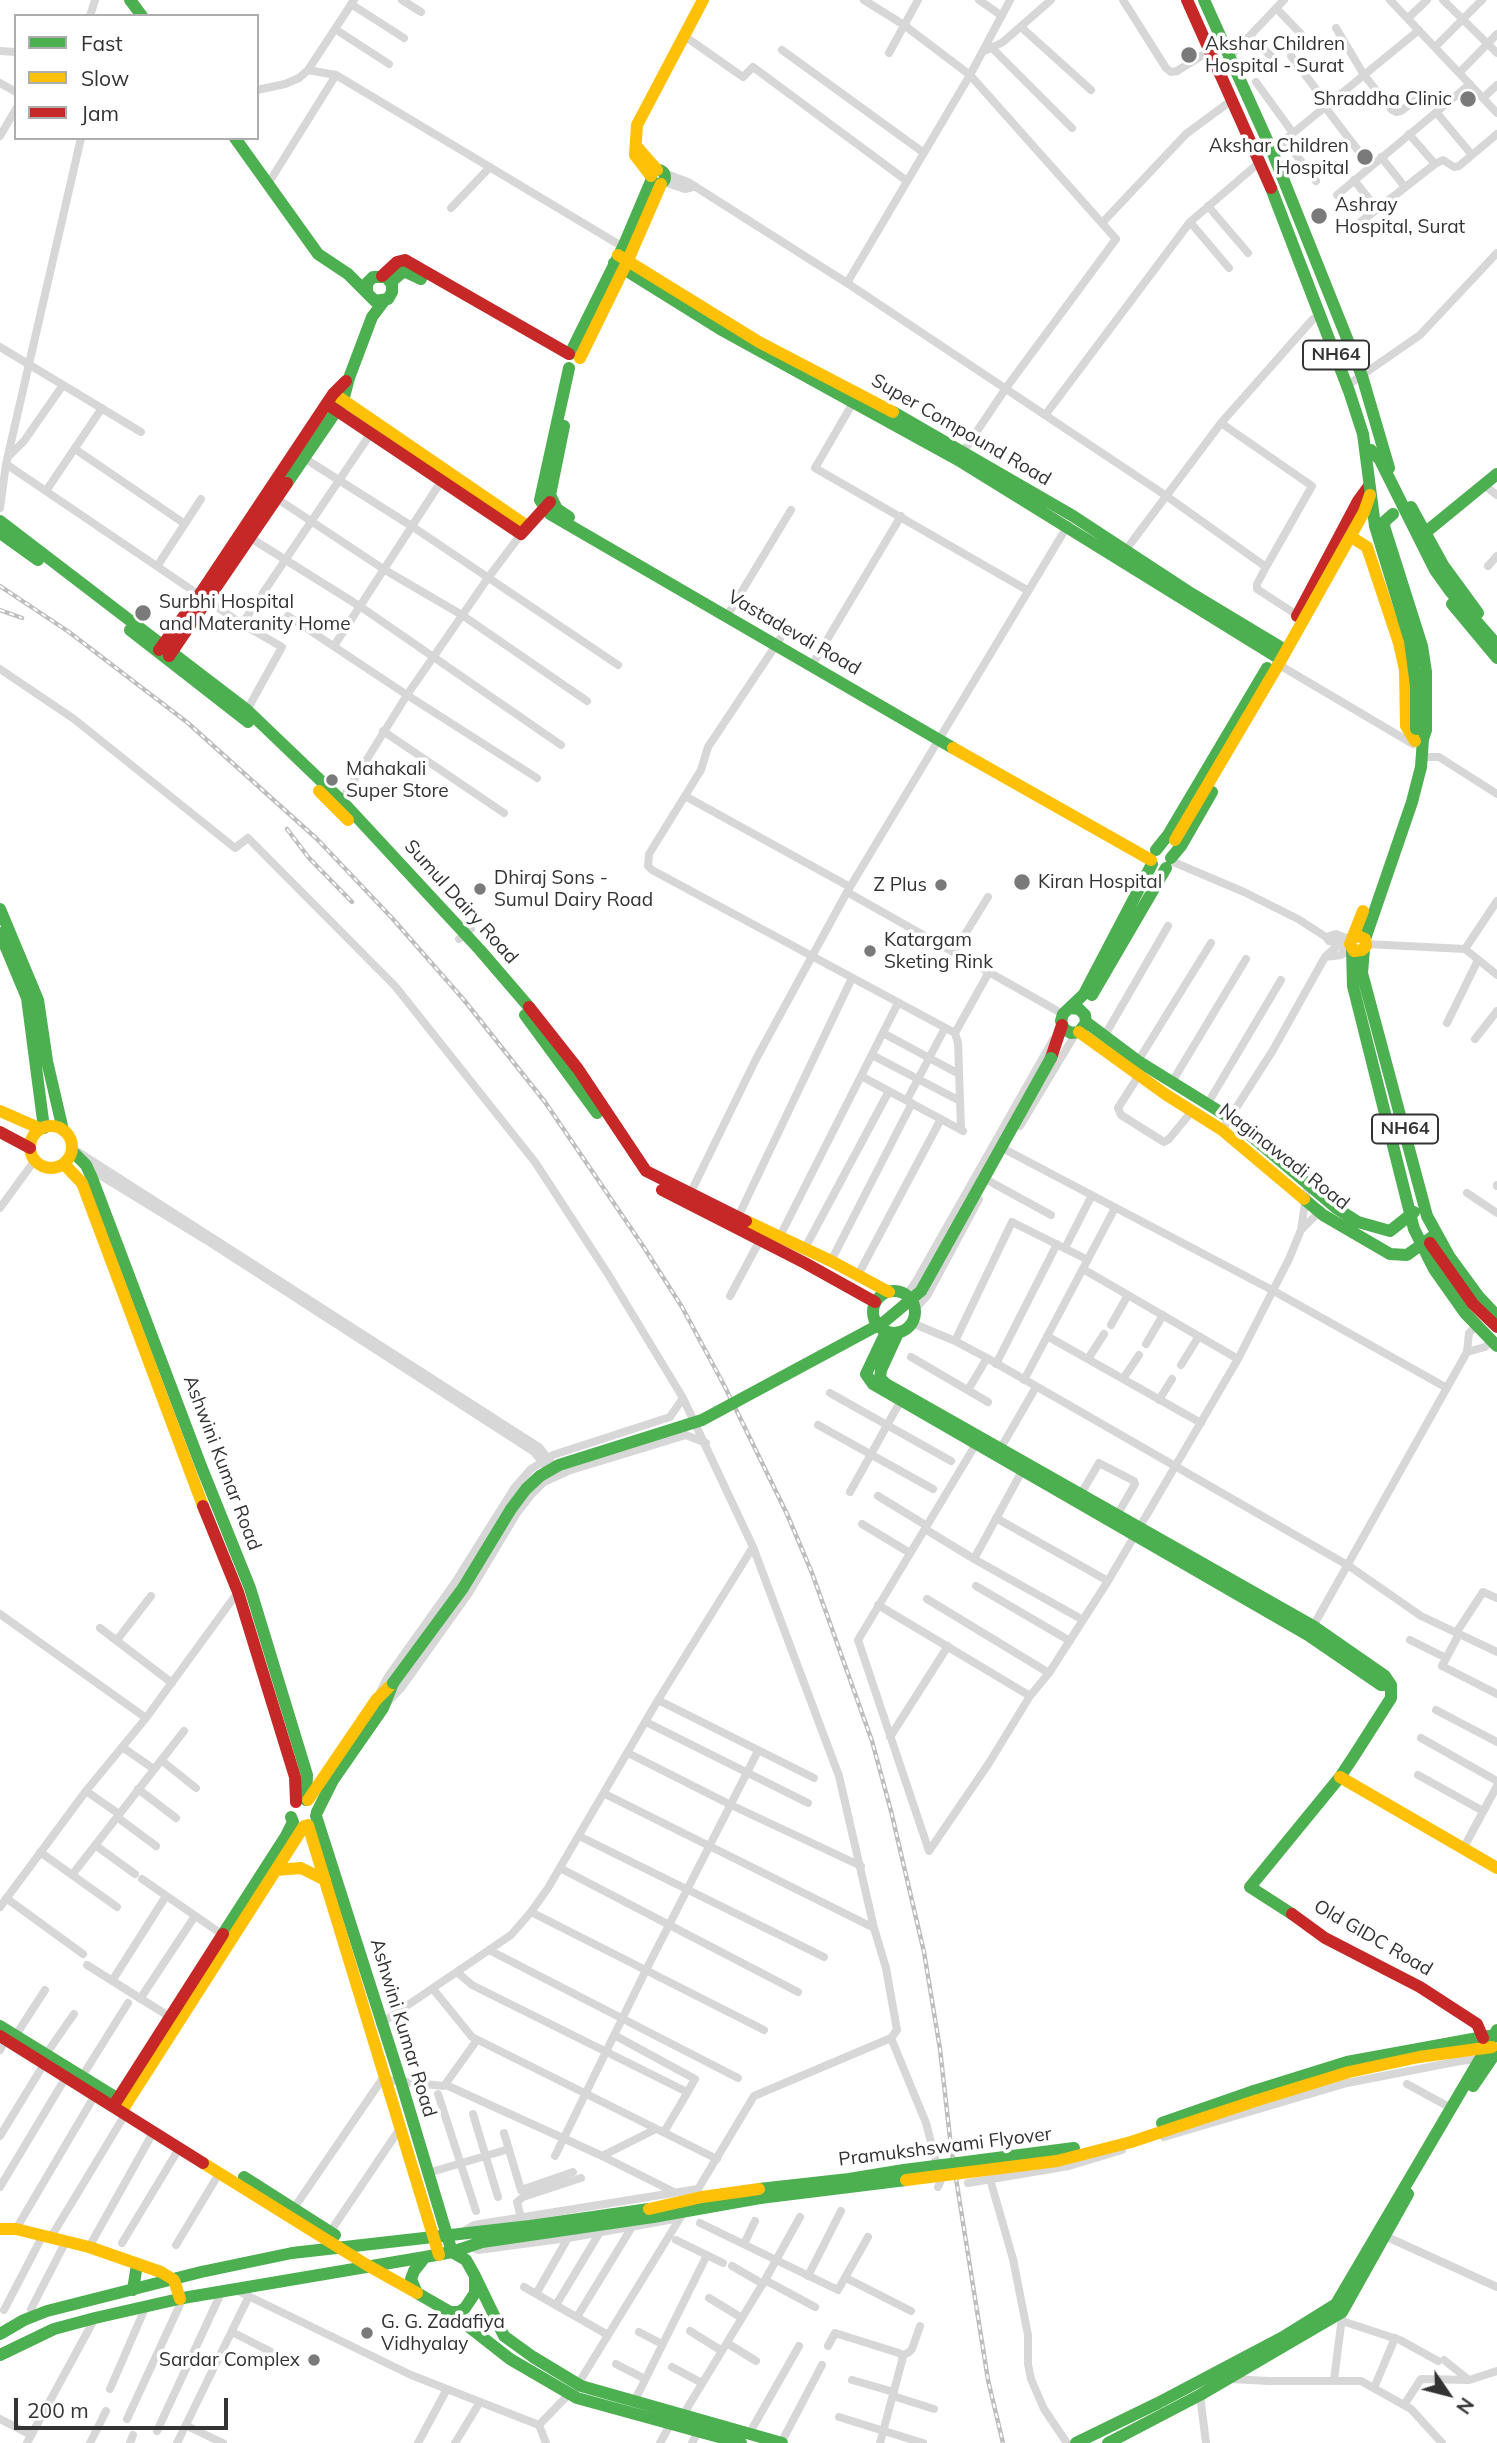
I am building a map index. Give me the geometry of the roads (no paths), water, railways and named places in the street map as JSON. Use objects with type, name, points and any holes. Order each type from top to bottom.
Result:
[{"type":"main road","points":[[524,530],[548,504],[540,500],[571,360],[658,178],[635,155],[637,125],[660,86],[683,35],[703,0]]},
{"type":"main road","points":[[121,2106],[311,1820],[332,1780],[379,1704],[463,1588],[510,1509],[526,1489],[540,1476],[559,1465],[702,1420],[884,1322],[921,1291],[1051,1058],[1064,1017],[1084,994],[1163,856],[1277,667],[1364,512],[1369,489],[1357,431],[1342,388],[1256,165],[1214,73],[1185,0]]},
{"type":"main road","name":"NH64","points":[[1185,0],[1276,199],[1312,289],[1363,434],[1375,526],[1410,641],[1419,740]]},
{"type":"main road","name":"NH64","points":[[1194,0],[1272,173],[1318,288],[1375,462],[1383,536],[1418,651],[1422,685],[1419,740],[1402,807],[1357,943],[1358,972],[1353,986],[1417,1209],[1442,1280],[1488,1317]]},
{"type":"main road","points":[[1209,3],[1229,58],[1272,150],[1362,376],[1393,479]]},
{"type":"main road","points":[[236,140],[318,254],[348,274],[374,298]]},
{"type":"main road","name":"Super Compound Road","points":[[621,258],[759,342],[859,393],[1070,522],[1276,655]]},
{"type":"main road","name":"Super Compound Road","points":[[621,258],[720,329],[851,404],[961,456]]},
{"type":"main road","points":[[165,652],[249,537],[272,495],[304,458],[349,378],[372,317],[374,298],[367,284],[408,271],[571,360]]},
{"type":"main road","points":[[348,274],[382,279],[392,292],[374,298]]},
{"type":"main road","points":[[335,402],[371,433],[524,530]]},
{"type":"main road","points":[[204,597],[335,402]]},
{"type":"main road","points":[[335,402],[524,530]]},
{"type":"main road","points":[[1371,450],[1380,460],[1436,570],[1450,591],[1497,646]]},
{"type":"main road","points":[[1426,532],[1497,474]]},
{"type":"main road","points":[[1051,1058],[1080,1027],[1088,1002],[1163,856],[1168,835],[1276,655],[1369,489],[1379,478],[1393,479],[1401,485],[1443,565],[1497,635]]},
{"type":"main road","points":[[1369,489],[1368,503],[1372,508],[1400,517],[1432,579],[1497,657]]},
{"type":"main road","points":[[1163,856],[1181,846],[1367,522],[1398,508],[1402,503],[1403,491]]},
{"type":"main road","name":"Vastadevdi Road","points":[[548,504],[939,736]]},
{"type":"main road","name":"Vastadevdi Road","points":[[548,504],[558,519],[588,537],[778,642],[939,736],[1163,856]]},
{"type":"main road","points":[[1356,540],[1367,547],[1399,643],[1405,670],[1406,726],[1419,740],[1426,727],[1425,662],[1419,632],[1384,526],[1388,513]]},
{"type":"main road","name":"Sumul Dairy Road","points":[[0,521],[165,652],[247,710],[465,934],[545,1026],[570,1058],[646,1171],[687,1198],[738,1217],[777,1242],[805,1248],[889,1292]]},
{"type":"main road","name":"Super Compound Road","points":[[1070,522],[1125,551],[1276,655]]},
{"type":"main road","points":[[0,533],[165,652],[339,804]]},
{"type":"main road","points":[[0,909],[38,1000],[47,1061],[63,1130],[70,1139],[69,1155],[58,1167],[45,1168],[32,1154],[0,1132]]},
{"type":"main road","points":[[0,933],[27,998],[43,1129]]},
{"type":"main road","points":[[1358,972],[1385,1092],[1389,1097],[1417,1209]]},
{"type":"main road","points":[[1064,1017],[1079,1009],[1080,1027]]},
{"type":"main road","points":[[1064,1017],[1067,1031],[1080,1027]]},
{"type":"main road","name":"Naginawadi Road","points":[[1080,1027],[1105,1035],[1138,1061],[1230,1118],[1329,1202],[1357,1222],[1384,1231],[1397,1227],[1417,1209]]},
{"type":"main road","name":"Naginawadi Road","points":[[1080,1027],[1139,1075],[1222,1130],[1337,1224],[1390,1254],[1407,1255],[1429,1241]]},
{"type":"main road","points":[[0,1111],[43,1129]]},
{"type":"main road","points":[[32,1154],[33,1137],[43,1129],[52,1127],[63,1130]]},
{"type":"main road","name":"Ashwini Kumar Road","points":[[69,1155],[87,1168],[250,1588],[307,1775],[303,1801]]},
{"type":"main road","name":"Ashwini Kumar Road","points":[[69,1155],[238,1592],[303,1801]]},
{"type":"main road","points":[[687,1198],[760,1240],[777,1242],[875,1303]]},
{"type":"main road","name":"NH64","points":[[1429,1241],[1467,1282],[1488,1317],[1495,1341]]},
{"type":"main road","points":[[892,1333],[874,1320],[875,1303],[883,1294],[889,1292],[906,1295],[913,1304],[914,1316],[907,1329],[892,1333],[866,1374],[873,1384],[976,1444],[999,1452],[1022,1471],[1079,1498]]},
{"type":"main road","points":[[1488,1317],[1497,1327]]},
{"type":"main road","points":[[892,1333],[881,1370],[883,1381],[999,1452],[1310,1631]]},
{"type":"main road","name":"Old GIDC Road","points":[[1310,1631],[1381,1685],[1391,1685],[1391,1698],[1340,1777],[1250,1887],[1325,1938],[1431,1994],[1477,2024],[1491,2043]]},
{"type":"main road","points":[[121,2106],[170,2017],[286,1836],[293,1822],[291,1808],[303,1801],[379,1704]]},
{"type":"main road","points":[[1340,1777],[1497,1868]]},
{"type":"main road","points":[[303,1801],[313,1804],[311,1820]]},
{"type":"main road","points":[[291,1817],[296,1824],[311,1820]]},
{"type":"main road","name":"Ashwini Kumar Road","points":[[311,1820],[325,1880],[377,2026],[401,2082],[428,2173],[440,2236],[438,2255]]},
{"type":"main road","name":"Ashwini Kumar Road","points":[[311,1820],[377,2026],[386,2078],[401,2127],[440,2236]]},
{"type":"main road","points":[[276,1870],[301,1868],[325,1880]]},
{"type":"main road","points":[[0,2026],[7,2041],[121,2106],[450,2312],[510,2359],[573,2389],[589,2390],[682,2415],[745,2438],[782,2443]]},
{"type":"main road","points":[[1341,2311],[1380,2225],[1491,2043]]},
{"type":"main road","points":[[1076,2443],[1226,2374],[1341,2311],[1478,2077],[1491,2043]]},
{"type":"main road","name":"Pramukshswami Flyover","points":[[0,2334],[47,2311],[201,2272],[292,2253],[440,2236],[464,2239],[534,2230],[744,2190],[1063,2151],[1256,2096],[1347,2062],[1421,2057],[1491,2043]]},
{"type":"main road","points":[[75,2079],[95,2095],[121,2106],[154,2131],[220,2172],[291,2212]]},
{"type":"main road","points":[[0,2229],[16,2229],[89,2247],[161,2272],[174,2280],[181,2298]]},
{"type":"main road","points":[[417,2292],[411,2279],[414,2270],[464,2239]]},
{"type":"main road","points":[[0,2355],[17,2344],[54,2329],[181,2298],[438,2255],[467,2260],[504,2336],[573,2389],[584,2401],[670,2425],[695,2438],[722,2441],[745,2438]]},
{"type":"main road","points":[[133,2290],[137,2264]]},
{"type":"main road","points":[[450,2312],[459,2312],[465,2308],[475,2293],[475,2276]]},
{"type":"main road","points":[[1108,2443],[1200,2395],[1226,2374]]},
{"type":"street","points":[[402,0],[421,12]]},
{"type":"street","points":[[863,0],[904,25],[970,75],[1116,239],[1006,388],[961,456]]},
{"type":"street","points":[[889,53],[918,0]]},
{"type":"street","points":[[979,0],[1002,16]]},
{"type":"street","points":[[847,283],[970,75],[1010,0]]},
{"type":"street","points":[[981,53],[1003,42],[1051,0]]},
{"type":"street","points":[[1123,0],[1171,72],[1206,53]]},
{"type":"street","points":[[1214,73],[1284,0]]},
{"type":"street","points":[[1390,0],[1497,113]]},
{"type":"street","points":[[1408,18],[1427,0]]},
{"type":"street","points":[[1443,0],[1497,54]]},
{"type":"street","points":[[1435,47],[1482,0]]},
{"type":"street","points":[[259,90],[285,84],[299,78],[308,70],[353,2],[404,38]]},
{"type":"street","points":[[1276,8],[1304,36]]},
{"type":"street","points":[[1021,27],[1091,90]]},
{"type":"street","points":[[1336,28],[1364,75],[1395,112],[1401,111],[1425,93]]},
{"type":"street","points":[[335,29],[389,64]]},
{"type":"street","points":[[1046,414],[1190,222],[1272,150],[1419,30]]},
{"type":"street","points":[[1459,73],[1497,34]]},
{"type":"street","points":[[683,35],[743,77],[754,67],[907,181]]},
{"type":"street","points":[[1250,36],[1275,60]]},
{"type":"street","points":[[992,48],[1072,128]]},
{"type":"street","points":[[782,50],[924,153]]},
{"type":"street","points":[[1291,56],[1357,149]]},
{"type":"street","points":[[308,70],[336,75],[490,167],[621,258]]},
{"type":"street","points":[[268,184],[336,75]]},
{"type":"street","points":[[1256,82],[1293,133]]},
{"type":"street","points":[[1337,195],[1470,84]]},
{"type":"street","points":[[1483,98],[1497,85]]},
{"type":"street","points":[[1102,223],[1186,134],[1228,103]]},
{"type":"street","points":[[2,130],[14,112]]},
{"type":"street","points":[[1436,112],[1472,155]]},
{"type":"street","points":[[1409,134],[1435,164]]},
{"type":"street","points":[[1358,224],[1435,164],[1443,160],[1457,167],[1497,134]]},
{"type":"street","points":[[0,508],[5,456],[81,140]]},
{"type":"street","points":[[1284,140],[1316,181]]},
{"type":"street","points":[[1381,158],[1405,187]]},
{"type":"street","points":[[452,208],[490,167]]},
{"type":"street","points":[[658,178],[688,182],[847,283],[1046,414],[1266,566]]},
{"type":"street","points":[[1354,180],[1377,209]]},
{"type":"street","points":[[1209,206],[1248,253]]},
{"type":"street","points":[[1190,222],[1229,268]]},
{"type":"street","points":[[1342,388],[1420,335],[1495,258]]},
{"type":"street","points":[[1125,551],[1221,423],[1314,317]]},
{"type":"street","points":[[0,347],[141,432]]},
{"type":"street","points":[[5,456],[24,441],[63,385]]},
{"type":"street","points":[[859,393],[815,468],[1027,590]]},
{"type":"street","points":[[46,491],[102,408]]},
{"type":"street","points":[[1221,423],[1312,486],[1257,584],[1257,589],[1297,615]]},
{"type":"street","points":[[242,624],[371,433]]},
{"type":"street","points":[[75,449],[185,524]]},
{"type":"street","points":[[5,456],[46,491],[242,624],[282,647],[247,710]]},
{"type":"street","points":[[304,458],[413,527],[618,665]]},
{"type":"street","points":[[334,646],[442,480]]},
{"type":"street","points":[[1484,485],[1497,495]]},
{"type":"street","points":[[272,495],[385,570],[462,615],[587,701]]},
{"type":"street","points":[[158,565],[201,499]]},
{"type":"street","points":[[730,611],[791,510]]},
{"type":"street","points":[[815,660],[901,516]]},
{"type":"street","points":[[687,1198],[756,1059],[848,889],[1070,522]]},
{"type":"street","points":[[339,804],[433,656],[524,530]]},
{"type":"street","points":[[249,537],[361,607],[561,745]]},
{"type":"street","points":[[1488,566],[1497,556]]},
{"type":"street","points":[[288,616],[537,778]]},
{"type":"street","points":[[778,642],[708,747],[701,770],[649,854],[648,866],[955,1033]]},
{"type":"street","points":[[1276,655],[1283,668],[1419,740],[1497,794]]},
{"type":"street","points":[[0,669],[74,719],[235,848],[248,838],[395,986],[535,1162],[608,1274],[683,1398],[706,1443],[753,1546],[839,1776],[874,1928],[886,1968],[898,2025],[896,2033],[891,2038],[754,2096],[573,2389],[539,2425]]},
{"type":"street","points":[[383,731],[504,813]]},
{"type":"street","points":[[685,796],[1064,1017],[906,1295]]},
{"type":"street","name":"Vastadevdi Road","points":[[1163,856],[1298,919],[1333,942],[1357,943]]},
{"type":"street","points":[[954,953],[988,897]]},
{"type":"street","points":[[1465,949],[1497,901]]},
{"type":"street","points":[[1105,1035],[1168,926]]},
{"type":"street","points":[[1138,1061],[1211,943]]},
{"type":"street","points":[[1222,1130],[1273,1050],[1325,957],[1341,955],[1357,943],[1465,949],[1497,975]]},
{"type":"street","points":[[1172,1082],[1246,959]]},
{"type":"street","points":[[1447,1023],[1478,960]]},
{"type":"street","points":[[861,1076],[962,1130],[958,1043],[955,1033],[989,972]]},
{"type":"street","points":[[738,1217],[852,978]]},
{"type":"street","points":[[1208,1104],[1281,980]]},
{"type":"street","points":[[777,1242],[898,1003]]},
{"type":"street","points":[[1475,1039],[1497,1011]]},
{"type":"street","points":[[1080,1027],[1006,1150],[928,1296],[914,1316],[1349,1566],[1421,1616],[1497,1652]]},
{"type":"street","points":[[831,1261],[945,1028]]},
{"type":"street","points":[[883,1033],[959,1074]]},
{"type":"street","points":[[872,1055],[960,1101]]},
{"type":"street","points":[[1139,1075],[1118,1108],[1121,1115],[1164,1142],[1192,1111]]},
{"type":"street","points":[[805,1248],[888,1091]]},
{"type":"street","points":[[858,1275],[940,1119]]},
{"type":"street","points":[[1006,1150],[1272,1290],[1447,1388]]},
{"type":"street","points":[[0,1208],[32,1154]]},
{"type":"street","points":[[69,1155],[539,1447],[557,1475]]},
{"type":"street","points":[[87,1168],[214,1245],[545,1459]]},
{"type":"street","points":[[989,1181],[1051,1215]]},
{"type":"street","points":[[976,1444],[858,1640],[929,1851],[1108,1581],[1238,1359],[1301,1230],[1308,1183]]},
{"type":"street","points":[[1467,1192],[1497,1213]]},
{"type":"street","points":[[996,1364],[1091,1195]]},
{"type":"street","points":[[1301,1230],[1329,1202]]},
{"type":"street","points":[[1024,1380],[1115,1208]]},
{"type":"street","points":[[955,1341],[1012,1222],[1088,1260]]},
{"type":"street","points":[[730,1296],[760,1240]]},
{"type":"street","points":[[1083,1269],[1238,1359]]},
{"type":"street","points":[[1111,1325],[1128,1295]]},
{"type":"street","points":[[1146,1344],[1163,1315]]},
{"type":"street","points":[[1310,1631],[1349,1566],[1467,1352],[1469,1333],[1488,1317]]},
{"type":"street","points":[[1088,1359],[1104,1334]]},
{"type":"street","points":[[1047,1336],[1201,1423]]},
{"type":"street","points":[[1181,1365],[1199,1336]]},
{"type":"street","points":[[1467,1352],[1495,1341]]},
{"type":"street","points":[[1124,1379],[1139,1354]]},
{"type":"street","points":[[911,1357],[988,1402]]},
{"type":"street","points":[[968,1390],[987,1358]]},
{"type":"street","points":[[1159,1399],[1172,1379]]},
{"type":"street","points":[[999,1452],[1036,1387]]},
{"type":"street","points":[[830,1393],[951,1461]]},
{"type":"street","points":[[379,1704],[387,1678],[456,1581],[515,1487],[545,1459],[670,1417],[683,1398]]},
{"type":"street","points":[[850,1492],[900,1402]]},
{"type":"street","points":[[818,1425],[933,1489]]},
{"type":"street","points":[[379,1704],[402,1687],[469,1593],[531,1494],[557,1475],[686,1435],[706,1443]]},
{"type":"street","points":[[1079,1498],[1099,1463],[1134,1481],[1135,1484],[1115,1518]]},
{"type":"street","points":[[974,1559],[1022,1471]]},
{"type":"street","points":[[878,1496],[974,1559],[1083,1620]]},
{"type":"street","points":[[996,1518],[1108,1581]]},
{"type":"street","points":[[862,1524],[910,1553]]},
{"type":"street","points":[[377,2026],[511,1935],[531,1912],[753,1546]]},
{"type":"street","points":[[976,1586],[1070,1641]]},
{"type":"street","points":[[0,1907],[86,1791],[146,1718],[238,1592]]},
{"type":"street","points":[[1497,1598],[1483,1592],[1442,1666],[1497,1694]]},
{"type":"street","points":[[117,1640],[152,1596]]},
{"type":"street","points":[[927,1599],[1049,1673]]},
{"type":"street","points":[[878,1605],[1030,1696]]},
{"type":"street","points":[[1,1617],[146,1718]]},
{"type":"street","points":[[100,1628],[172,1683]]},
{"type":"street","points":[[1410,1640],[1446,1658]]},
{"type":"street","points":[[890,1737],[948,1646]]},
{"type":"street","points":[[658,1700],[814,1778]]},
{"type":"street","points":[[1436,1710],[1497,1742]]},
{"type":"street","points":[[646,1722],[808,1802]]},
{"type":"street","points":[[72,1875],[184,1731]]},
{"type":"street","points":[[1422,1738],[1497,1783],[1464,1847]]},
{"type":"street","points":[[122,1747],[154,1769]]},
{"type":"street","points":[[555,2156],[758,1751]]},
{"type":"street","points":[[628,1753],[861,1867]]},
{"type":"street","points":[[161,1760],[196,1788]]},
{"type":"street","points":[[1418,1775],[1483,1811]]},
{"type":"street","points":[[138,1789],[176,1818]]},
{"type":"street","points":[[86,1791],[156,1846]]},
{"type":"street","points":[[605,1794],[874,1928]]},
{"type":"street","points":[[579,1836],[824,1957]]},
{"type":"street","points":[[95,1845],[223,1935]]},
{"type":"street","points":[[40,1852],[117,1907]]},
{"type":"street","points":[[560,1868],[798,1992]]},
{"type":"street","points":[[112,1981],[166,1896]]},
{"type":"street","points":[[6,1898],[83,1954]]},
{"type":"street","points":[[531,1912],[764,2031]]},
{"type":"street","points":[[140,1999],[195,1916]]},
{"type":"street","points":[[489,1950],[738,2078]]},
{"type":"street","points":[[87,1965],[170,2017]]},
{"type":"street","points":[[457,1972],[472,1984],[682,2090],[686,2095]]},
{"type":"street","points":[[433,1989],[477,2040],[717,2159]]},
{"type":"street","points":[[7,2041],[45,1990]]},
{"type":"street","points":[[0,2187],[128,2003]]},
{"type":"street","points":[[0,2136],[43,2060],[74,2014]]},
{"type":"street","points":[[602,2156],[660,2130],[695,2079],[614,2035]]},
{"type":"street","points":[[891,2038],[926,2123],[941,2180],[938,2187]]},
{"type":"street","points":[[291,2212],[386,2078],[440,2087],[446,2085],[477,2040]]},
{"type":"street","points":[[968,2183],[1069,2166],[1346,2083],[1421,2057],[1491,2043]]},
{"type":"street","points":[[1407,2084],[1451,2108]]},
{"type":"street","points":[[446,2085],[674,2192]]},
{"type":"street","points":[[438,2094],[475,2211]]},
{"type":"street","points":[[16,2229],[95,2095]]},
{"type":"street","points":[[4,2310],[121,2106]]},
{"type":"street","points":[[472,2114],[498,2197]]},
{"type":"street","points":[[328,2235],[401,2127]]},
{"type":"street","points":[[89,2247],[154,2131]]},
{"type":"street","points":[[504,2133],[521,2190],[573,2172]]},
{"type":"street","points":[[122,2243],[180,2147]]},
{"type":"street","points":[[428,2173],[509,2149]]},
{"type":"street","points":[[176,2245],[220,2172]]},
{"type":"street","points":[[522,2218],[517,2202],[523,2197],[582,2178]]},
{"type":"street","points":[[990,2179],[1013,2259],[1028,2335],[1031,2379],[1044,2409],[1067,2443]]},
{"type":"street","points":[[680,2218],[568,2238],[478,2250],[464,2239],[474,2225],[698,2189]]},
{"type":"street","points":[[808,2276],[841,2211]]},
{"type":"street","points":[[682,2415],[764,2282],[800,2217]]},
{"type":"street","points":[[744,2244],[755,2221]]},
{"type":"street","points":[[700,2223],[838,2290],[868,2237]]},
{"type":"street","points":[[577,2317],[632,2227]]},
{"type":"street","points":[[556,2305],[600,2232]]},
{"type":"street","points":[[1385,2236],[1497,2287]]},
{"type":"street","points":[[536,2294],[568,2238]]},
{"type":"street","points":[[676,2240],[815,2307]]},
{"type":"street","points":[[31,2309],[65,2241]]},
{"type":"street","points":[[634,2402],[707,2255]]},
{"type":"street","points":[[846,2278],[911,2311]]},
{"type":"street","points":[[524,2287],[608,2335]]},
{"type":"street","points":[[236,2289],[411,2375],[539,2425],[546,2443]]},
{"type":"street","points":[[157,2431],[222,2291]]},
{"type":"street","points":[[177,2443],[249,2296]]},
{"type":"street","points":[[127,2418],[181,2298]]},
{"type":"street","points":[[709,2298],[742,2318]]},
{"type":"street","points":[[110,2389],[146,2306]]},
{"type":"street","points":[[1334,2380],[1341,2311],[1441,2360],[1469,2380]]},
{"type":"street","points":[[0,2419],[29,2439],[95,2318]]},
{"type":"street","points":[[828,2346],[835,2333],[902,2355],[912,2349],[920,2326]]},
{"type":"street","points":[[690,2331],[756,2361]]},
{"type":"street","points":[[232,2332],[295,2364]]},
{"type":"street","points":[[639,2332],[662,2344]]},
{"type":"street","points":[[1374,2388],[1395,2338]]},
{"type":"street","points":[[745,2438],[799,2346]]},
{"type":"street","points":[[880,2443],[903,2360],[902,2355]]},
{"type":"street","points":[[616,2364],[645,2379]]},
{"type":"street","points":[[782,2443],[822,2365]]},
{"type":"street","points":[[672,2367],[702,2384]]},
{"type":"street","points":[[1404,2405],[1421,2379],[1469,2380],[1497,2371]]},
{"type":"street","points":[[1226,2374],[1269,2381],[1356,2379],[1414,2412],[1442,2443]]},
{"type":"street","points":[[852,2379],[934,2409]]},
{"type":"street","points":[[418,2443],[447,2389]]},
{"type":"street","points":[[1200,2395],[1206,2443]]},
{"type":"street","points":[[455,2443],[480,2402]]},
{"type":"street","points":[[90,2443],[106,2411]]},
{"type":"street","points":[[839,2417],[923,2443]]},
{"type":"street","points":[[660,2443],[670,2425]]},
{"type":"street","points":[[187,2426],[223,2443]]},
{"type":"railway","points":[[0,586],[69,632],[188,723],[317,839],[392,918],[464,1000],[545,1102],[682,1307],[725,1387],[787,1514],[812,1573],[872,1741],[924,1952],[940,2049],[951,2147],[988,2380],[1003,2443]]},
{"type":"railway","points":[[0,610],[22,618]]},
{"type":"railway","points":[[287,829],[309,858],[352,902]]},
{"type":"place","name":"Akshar Children Hospital - Surat","points":[[1189,55]]},
{"type":"place","name":"Shraddha Clinic","points":[[1468,99]]},
{"type":"place","name":"Akshar Children Hospital","points":[[1365,157]]},
{"type":"place","name":"Ashray Hospital, Surat","points":[[1319,216]]},
{"type":"place","name":"Surbhi Hospital and Materanity Home","points":[[143,613]]},
{"type":"place","name":"Mahakali Super Store","points":[[332,780]]},
{"type":"place","name":"Kiran Hospital","points":[[1022,882]]},
{"type":"place","name":"Z Plus","points":[[941,885]]},
{"type":"place","name":"Dhiraj Sons - Sumul Dairy Road","points":[[480,889]]},
{"type":"place","name":"Katargam Sketing Rink","points":[[870,951]]},
{"type":"place","name":"G. G. Zadafiya Vidhyalay","points":[[367,2333]]},
{"type":"place","name":"Sardar Complex","points":[[314,2360]]}]
